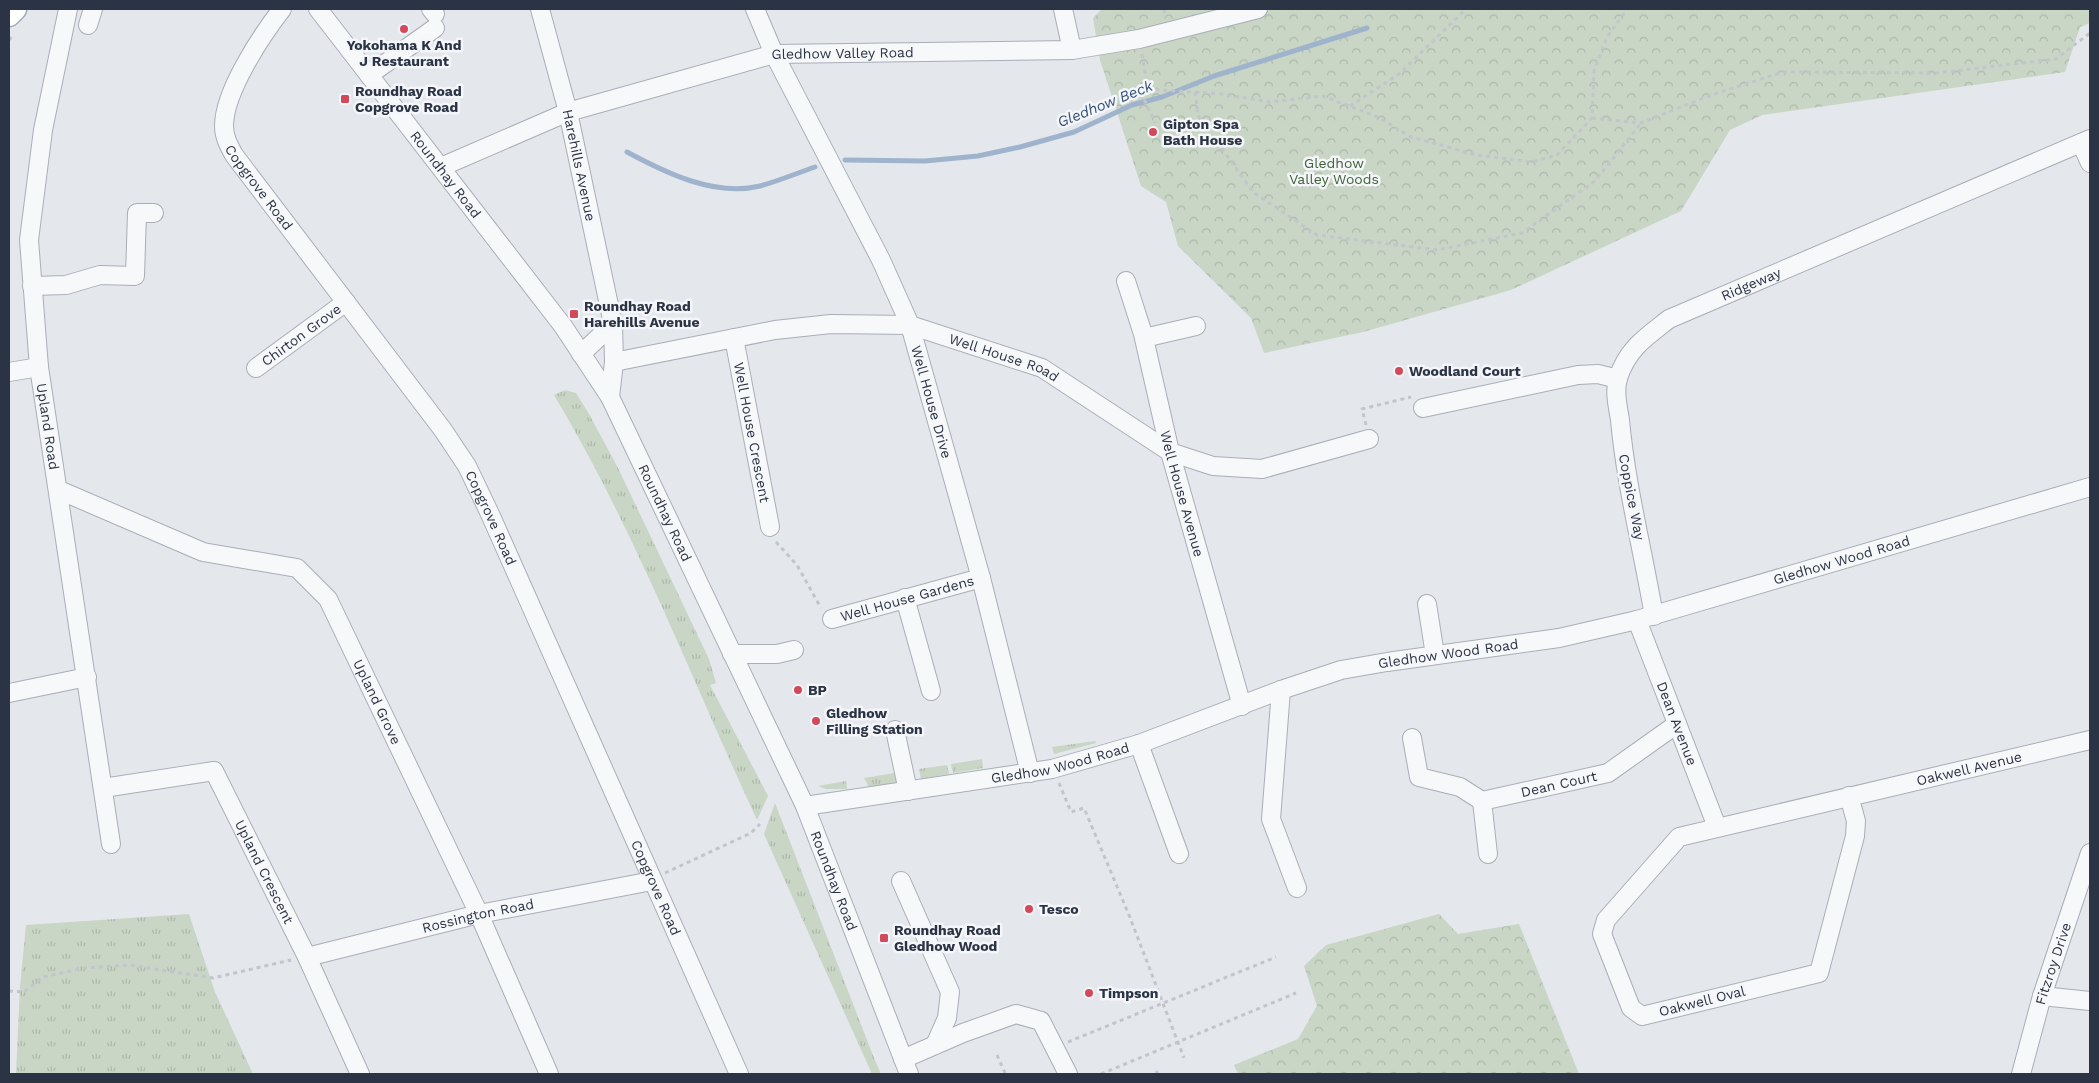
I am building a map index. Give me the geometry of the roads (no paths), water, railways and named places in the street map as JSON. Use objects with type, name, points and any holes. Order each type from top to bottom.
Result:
[{"type":"main road","points":[[9,15],[15,9]]},
{"type":"street","name":"Upland Road","points":[[68,9],[43,130],[29,240],[39,367],[111,844]]},
{"type":"street","name":"Copgrove Road","points":[[282,9],[259,42],[240,76],[225,114],[224,128],[227,142],[234,155],[443,430],[466,466],[490,514],[739,1074]]},
{"type":"street","name":"Harehills Avenue","points":[[540,9],[568,112],[613,324],[614,362],[610,397]]},
{"type":"street","name":"Well House Drive","points":[[755,9],[774,54],[881,260],[910,325],[981,578],[1030,773]]},
{"type":"street","points":[[1063,9],[1072,50]]},
{"type":"street","name":"Gledhow Valley Road","points":[[441,167],[568,112],[774,54],[1072,50],[1139,38],[1258,9]]},
{"type":"street","name":"Roundhay Road","points":[[325,11],[369,75],[563,326],[610,397],[805,806],[906,1067]]},
{"type":"street","points":[[369,75],[434,17]]},
{"type":"street","points":[[2086,141],[2090,163]]},
{"type":"street","name":"Ridgeway","points":[[1618,379],[1628,358],[1639,342],[1670,319],[2086,141]]},
{"type":"street","points":[[32,286],[66,285],[100,275],[135,276],[137,213],[154,213]]},
{"type":"street","name":"Well House Avenue","points":[[1126,281],[1144,338],[1170,452],[1242,706]]},
{"type":"street","name":"Chirton Grove","points":[[256,368],[346,302]]},
{"type":"street","points":[[582,354],[613,324]]},
{"type":"street","name":"Well House Road","points":[[614,362],[775,330],[831,324],[910,325],[1042,368],[1170,452],[1213,466],[1262,469],[1369,439]]},
{"type":"street","points":[[1144,338],[1196,326]]},
{"type":"street","name":"Well House Crescent","points":[[734,338],[770,527]]},
{"type":"street","points":[[9,372],[39,367]]},
{"type":"street","points":[[1423,408],[1578,375],[1598,374],[1618,379]]},
{"type":"street","name":"Coppice Way","points":[[1618,379],[1616,391],[1622,439],[1654,616]]},
{"type":"street","name":"Gledhow Wood Road","points":[[805,806],[1052,769],[1138,744],[1281,690],[1341,670],[1559,638],[1654,616],[2090,487]]},
{"type":"street","name":"Upland Grove","points":[[59,490],[203,552],[297,568],[328,599],[480,914],[549,1074]]},
{"type":"street","name":"Well House Gardens","points":[[832,619],[981,578]]},
{"type":"street","points":[[905,598],[931,691]]},
{"type":"street","points":[[1427,604],[1435,655]]},
{"type":"street","name":"Dean Avenue","points":[[1637,620],[1717,827]]},
{"type":"street","points":[[732,654],[777,654],[794,650]]},
{"type":"street","points":[[9,693],[87,677]]},
{"type":"street","points":[[1281,690],[1271,819],[1297,888]]},
{"type":"street","name":"Dean Court","points":[[1482,801],[1608,773],[1677,724]]},
{"type":"street","points":[[895,730],[908,791]]},
{"type":"street","points":[[1412,738],[1418,777],[1460,787],[1482,801],[1488,854]]},
{"type":"street","name":"Oakwell Avenue","points":[[1849,796],[2090,740]]},
{"type":"street","points":[[1138,744],[1178,854]]},
{"type":"street","name":"Upland Crescent","points":[[103,788],[214,771],[307,957],[360,1074]]},
{"type":"street","name":"Oakwell Oval","points":[[1849,796],[1856,821],[1855,836],[1819,973],[1642,1016],[1631,1008],[1602,934],[1606,920],[1679,837],[1849,796]]},
{"type":"street","name":"Fitzroy Drive","points":[[2020,1074],[2042,996],[2090,853]]},
{"type":"street","name":"Rossington Road","points":[[307,957],[480,914],[652,881]]},
{"type":"street","points":[[901,881],[950,992],[947,1018],[935,1045]]},
{"type":"street","points":[[2042,996],[2090,1001]]},
{"type":"street","points":[[906,1067],[935,1045],[1016,1014],[1040,1022],[1068,1074]]},
{"type":"waterway","name":"Gledhow Beck","points":[[845,160],[925,161],[978,156],[1020,147],[1074,132],[1132,105],[1162,97],[1214,76],[1367,28]]},
{"type":"waterway","name":"Gledhow Beck","points":[[627,152],[674,175],[708,186],[726,188],[743,189],[760,186],[815,167]]},
{"type":"place","name":"Yokohama K And J Restaurant","points":[[404,29]]},
{"type":"place","name":"Roundhay Road Copgrove Road","points":[[345,99]]},
{"type":"place","name":"Gipton Spa Bath House","points":[[1153,132]]},
{"type":"place","name":"Roundhay Road Harehills Avenue","points":[[574,314]]},
{"type":"place","name":"Woodland Court","points":[[1399,371]]},
{"type":"place","name":"BP","points":[[798,690]]},
{"type":"place","name":"Gledhow Filling Station","points":[[816,721]]},
{"type":"place","name":"Tesco","points":[[1029,909]]},
{"type":"place","name":"Roundhay Road Gledhow Wood","points":[[884,938]]},
{"type":"place","name":"Timpson","points":[[1089,993]]},
{"type":"park label","name":"Gledhow Valley Woods","points":[[1334,172]]}]
